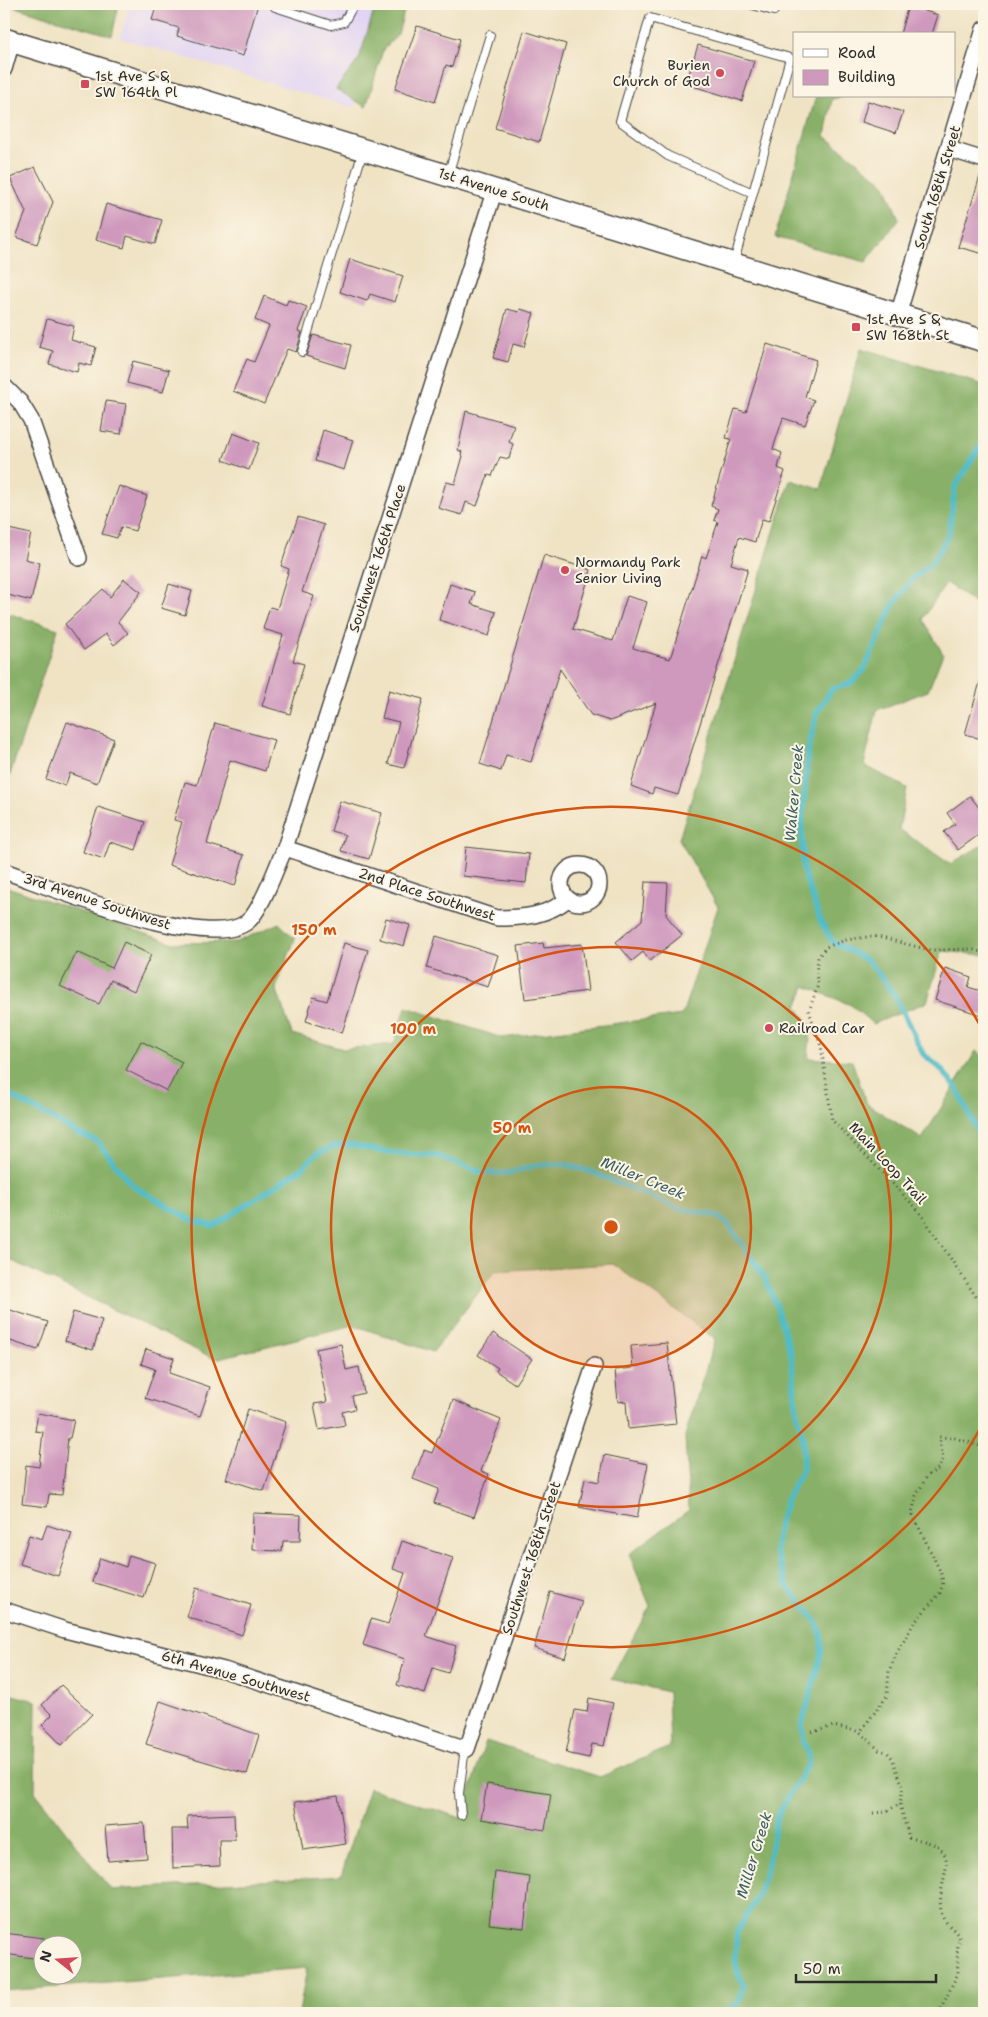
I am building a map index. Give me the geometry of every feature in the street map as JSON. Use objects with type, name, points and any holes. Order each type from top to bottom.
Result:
[{"type":"main road","name":"1st Avenue South","points":[[8,40],[984,341]]},
{"type":"street","name":"South 168th Street","points":[[898,315],[984,30]]},
{"type":"street","points":[[4,69],[8,40]]},
{"type":"street","points":[[949,149],[984,160]]},
{"type":"street","name":"Southwest 166th Place","points":[[248,922],[257,911],[285,848],[495,189]]},
{"type":"street","points":[[4,386],[20,402],[31,420],[79,558]]},
{"type":"street","name":"2nd Place Southwest","points":[[285,848],[497,918],[518,918],[540,914],[558,907],[568,899]]},
{"type":"street","name":"3rd Avenue Southwest","points":[[4,871],[157,923],[212,931],[234,929],[248,922]]},
{"type":"street","name":"Southwest 168th Street","points":[[466,1748],[594,1366]]},
{"type":"street","name":"6th Avenue Southwest","points":[[4,1610],[65,1630],[224,1670],[466,1748]]},
{"type":"lane","points":[[273,4],[275,7],[331,25],[344,22],[354,4]]},
{"type":"lane","points":[[749,4],[774,11],[776,4]]},
{"type":"lane","points":[[733,264],[753,193],[790,58],[650,18],[620,121],[668,156],[753,193]]},
{"type":"lane","points":[[448,175],[490,35]]},
{"type":"lane","points":[[302,352],[363,149]]},
{"type":"lane","points":[[461,1815],[459,1793],[466,1748]]},
{"type":"path","name":"Main Loop Trail","points":[[984,953],[971,949],[930,950],[874,936],[846,940],[826,947],[818,956],[816,974],[818,985],[809,1011],[821,1046],[832,1120],[918,1210],[981,1304],[984,1326]]},
{"type":"path","points":[[860,1732],[887,1696],[889,1671],[898,1651],[914,1624],[940,1593],[943,1582],[941,1573],[912,1513],[916,1496],[927,1476],[938,1469],[943,1458],[939,1437],[956,1438],[984,1447]]},
{"type":"path","points":[[984,1675],[982,1701],[984,1710]]},
{"type":"path","points":[[812,1732],[834,1726],[860,1732],[879,1750],[887,1752],[892,1758],[903,1787],[900,1804],[909,1838],[923,1840],[942,1851],[946,1857],[941,1913],[945,1922],[957,1932],[960,1939],[957,1948],[958,1973],[939,2013]]},
{"type":"path","points":[[873,1813],[884,1812],[900,1804]]},
{"type":"shaded area","points":[[130,4],[385,4],[354,108],[120,38]]},
{"type":"green space","points":[[5,4],[119,4],[112,36]]},
{"type":"green space","points":[[376,4],[406,4],[398,34],[383,50],[366,107],[336,89],[359,59]]},
{"type":"green space","points":[[815,98],[837,98],[832,99],[825,136],[884,183],[899,219],[866,262],[775,237]]},
{"type":"green space","points":[[861,348],[984,385],[984,609],[946,583],[923,619],[943,654],[928,691],[877,710],[864,765],[907,788],[899,829],[950,864],[984,844],[984,955],[942,951],[927,1002],[873,1024],[851,1005],[805,986],[797,1007],[811,1026],[808,1058],[852,1061],[867,1104],[922,1139],[976,1051],[984,1057],[984,2013],[299,2013],[307,1968],[4,1991],[4,1693],[36,1701],[35,1792],[111,1890],[341,1876],[369,1788],[461,1818],[486,1741],[600,1777],[670,1747],[668,1692],[611,1679],[650,1606],[629,1554],[689,1510],[685,1436],[715,1339],[613,1264],[495,1271],[433,1352],[353,1325],[215,1359],[4,1257],[4,886],[173,943],[237,942],[279,923],[295,939],[276,988],[292,1034],[343,1049],[394,1044],[406,1007],[502,1038],[682,1015],[718,907],[679,839],[790,480],[821,489]]},
{"type":"green space","points":[[4,612],[58,629],[4,793]]},
{"type":"building","points":[[157,4],[258,4],[243,56],[177,36],[179,28],[152,20]]},
{"type":"building","points":[[908,6],[938,15],[933,32],[901,32]]},
{"type":"building","points":[[417,26],[460,39],[452,67],[446,65],[435,102],[395,89]]},
{"type":"building","points":[[524,31],[566,44],[539,142],[495,128]]},
{"type":"building","name":"Burien Church of God","points":[[698,45],[754,61],[742,101],[686,84]]},
{"type":"building","points":[[868,101],[903,112],[896,133],[862,122]]},
{"type":"building","points":[[35,167],[53,202],[37,244],[16,237],[26,212],[10,178]]},
{"type":"building","points":[[981,173],[984,174],[984,254],[958,247]]},
{"type":"building","points":[[106,204],[162,220],[155,244],[127,236],[124,248],[96,240]]},
{"type":"building","points":[[350,259],[403,276],[395,302],[370,294],[367,301],[340,292]]},
{"type":"building","points":[[264,296],[286,305],[288,300],[307,307],[298,331],[302,332],[296,352],[287,349],[264,404],[233,391],[247,359],[254,362],[269,326],[255,320]]},
{"type":"building","points":[[507,309],[519,312],[520,309],[534,313],[524,347],[513,344],[508,362],[493,358]]},
{"type":"building","points":[[47,319],[74,326],[71,340],[96,347],[91,366],[79,363],[77,372],[49,364],[53,351],[39,347]]},
{"type":"building","points":[[313,335],[351,345],[345,368],[306,356]]},
{"type":"building","name":"Normandy Park Senior Living","points":[[767,344],[816,360],[805,397],[814,400],[805,425],[783,418],[773,449],[782,453],[778,468],[785,471],[769,521],[762,519],[755,542],[739,537],[731,564],[748,569],[678,795],[654,788],[652,794],[631,786],[656,703],[610,721],[591,715],[560,669],[531,762],[506,755],[501,771],[480,764],[544,555],[591,570],[573,629],[613,641],[627,596],[647,602],[633,648],[670,659],[702,556],[706,558],[718,522],[714,520],[718,509],[711,506],[731,439],[726,438],[735,409],[746,412]]},
{"type":"building","points":[[133,361],[169,370],[163,392],[127,383]]},
{"type":"building","points":[[106,401],[126,404],[121,434],[101,431]]},
{"type":"building","points":[[466,411],[514,425],[509,442],[513,444],[509,459],[500,457],[492,476],[488,475],[477,506],[466,502],[462,515],[438,508],[446,482],[455,484],[463,456],[461,455],[462,452],[458,450]]},
{"type":"building","points":[[323,430],[353,440],[344,470],[315,461]]},
{"type":"building","points":[[233,433],[259,443],[249,470],[223,460]]},
{"type":"building","points":[[119,486],[147,496],[135,531],[121,527],[117,538],[102,534]]},
{"type":"building","points":[[298,517],[324,525],[302,592],[314,596],[293,661],[304,664],[290,714],[262,706],[283,635],[263,629],[270,607],[277,609],[289,569],[281,566]]},
{"type":"building","points":[[4,528],[31,534],[25,559],[40,563],[31,601],[4,594]]},
{"type":"building","points":[[124,579],[141,592],[118,622],[128,633],[114,645],[106,634],[84,650],[65,624],[103,589],[110,597]]},
{"type":"building","points":[[169,584],[192,591],[185,615],[161,608]]},
{"type":"building","points":[[450,584],[475,592],[471,604],[496,612],[489,636],[439,620]]},
{"type":"building","points":[[980,682],[984,682],[984,740],[965,734]]},
{"type":"building","points":[[389,690],[423,699],[404,768],[388,764],[399,722],[382,718]]},
{"type":"building","points":[[67,722],[114,739],[97,783],[70,773],[65,786],[46,779]]},
{"type":"building","points":[[215,723],[274,740],[265,771],[230,760],[207,844],[244,855],[235,886],[169,865],[182,822],[174,820],[185,782],[197,785]]},
{"type":"building","points":[[970,796],[984,814],[984,831],[958,850],[944,832],[955,824],[947,813]]},
{"type":"building","points":[[340,801],[382,813],[369,859],[341,851],[345,835],[331,831]]},
{"type":"building","points":[[98,807],[145,822],[136,850],[110,842],[104,859],[83,852]]},
{"type":"building","points":[[466,847],[529,854],[526,883],[463,876]]},
{"type":"building","points":[[645,882],[668,883],[666,915],[682,935],[650,961],[643,952],[632,961],[616,942],[642,920]]},
{"type":"building","points":[[386,918],[410,925],[404,946],[380,939]]},
{"type":"building","points":[[436,936],[498,955],[488,987],[427,968]]},
{"type":"building","points":[[124,942],[151,955],[134,991],[111,980],[99,1004],[60,986],[77,952],[112,968]]},
{"type":"building","points":[[344,943],[368,950],[342,1033],[306,1021],[313,997],[327,1001]]},
{"type":"building","points":[[543,943],[544,948],[582,944],[588,991],[525,999],[518,946]]},
{"type":"building","points":[[945,968],[971,977],[968,987],[984,992],[984,1016],[935,1000]]},
{"type":"building","points":[[141,1041],[182,1062],[167,1091],[126,1070]]},
{"type":"building","points":[[4,1308],[48,1322],[38,1350],[4,1339]]},
{"type":"building","points":[[73,1312],[102,1320],[93,1350],[65,1341]]},
{"type":"building","points":[[493,1333],[532,1359],[515,1384],[496,1371],[498,1368],[478,1355]]},
{"type":"building","points":[[667,1343],[676,1424],[628,1429],[626,1401],[618,1402],[615,1370],[633,1368],[631,1346]]},
{"type":"building","points":[[341,1344],[346,1370],[359,1367],[364,1393],[352,1396],[355,1409],[342,1412],[345,1425],[319,1430],[314,1404],[327,1402],[316,1349]]},
{"type":"building","points":[[146,1349],[174,1358],[169,1373],[210,1387],[200,1416],[145,1398],[155,1369],[141,1364]]},
{"type":"building","points":[[453,1400],[501,1420],[481,1471],[489,1474],[474,1517],[434,1503],[439,1489],[413,1479],[424,1450],[432,1453]]},
{"type":"building","points":[[248,1409],[286,1422],[264,1491],[226,1479]]},
{"type":"building","points":[[38,1413],[74,1420],[70,1438],[68,1438],[62,1495],[49,1494],[47,1507],[22,1504],[26,1465],[39,1467],[43,1432],[35,1431]]},
{"type":"building","points":[[605,1455],[648,1464],[637,1518],[579,1507],[585,1479],[599,1482]]},
{"type":"building","points":[[253,1513],[301,1515],[300,1541],[283,1541],[282,1551],[252,1550]]},
{"type":"building","points":[[47,1525],[72,1533],[58,1576],[20,1564],[29,1535],[42,1539]]},
{"type":"building","points":[[402,1541],[453,1558],[426,1636],[456,1646],[448,1673],[433,1668],[425,1694],[397,1685],[405,1659],[363,1645],[371,1619],[388,1624],[405,1573],[393,1569]]},
{"type":"building","points":[[129,1555],[155,1563],[144,1598],[92,1582],[100,1558],[126,1567]]},
{"type":"building","points":[[196,1588],[251,1605],[242,1635],[187,1617]]},
{"type":"building","points":[[550,1592],[582,1601],[565,1658],[534,1648]]},
{"type":"building","points":[[61,1685],[92,1714],[62,1745],[42,1725],[52,1715],[42,1705]]},
{"type":"building","points":[[589,1698],[613,1703],[604,1746],[592,1744],[589,1758],[566,1753],[575,1710],[587,1712]]},
{"type":"building","points":[[160,1701],[259,1735],[247,1774],[146,1744]]},
{"type":"building","points":[[487,1784],[551,1794],[545,1830],[481,1819]]},
{"type":"building","points":[[338,1796],[346,1844],[303,1850],[295,1802]]},
{"type":"building","points":[[234,1814],[235,1840],[219,1840],[220,1866],[173,1868],[172,1829],[188,1829],[187,1816]]},
{"type":"building","points":[[144,1823],[147,1858],[108,1861],[105,1826]]},
{"type":"building","points":[[495,1872],[530,1877],[524,1928],[489,1924]]},
{"type":"building","points":[[4,1933],[32,1936],[32,1958],[4,1954]]},
{"type":"waterway","name":"Walker Creek","points":[[984,440],[955,487],[949,534],[932,563],[913,578],[893,605],[864,670],[851,683],[832,689],[817,712],[808,752],[802,826],[803,870],[821,922],[833,942],[867,960],[895,996],[923,1054],[939,1067],[956,1087],[984,1145]]},
{"type":"waterway","name":"Miller Creek","points":[[4,1092],[98,1142],[132,1185],[191,1220],[214,1226],[301,1169],[316,1154],[334,1146],[350,1145],[392,1153],[438,1156],[483,1173],[508,1173],[537,1165],[564,1164],[592,1172],[677,1208],[715,1215],[728,1224],[765,1278],[777,1307],[791,1354],[797,1415],[803,1438],[803,1468],[788,1496],[779,1524],[775,1551],[788,1587],[816,1621],[822,1637],[821,1655],[802,1725],[803,1742],[809,1754],[808,1764],[776,1820],[768,1865],[757,1898],[737,1931],[735,1956],[738,1974],[744,1985],[741,1997],[736,2006],[722,2013]]},
{"type":"place","name":"Burien Church of God","points":[[720,73]]},
{"type":"place","name":"1st Ave S & SW 164th Pl","points":[[85,84]]},
{"type":"place","name":"1st Ave S & SW 168th St","points":[[856,327]]},
{"type":"place","name":"Normandy Park Senior Living","points":[[565,570]]},
{"type":"place","name":"Railroad Car","points":[[769,1028]]}]
